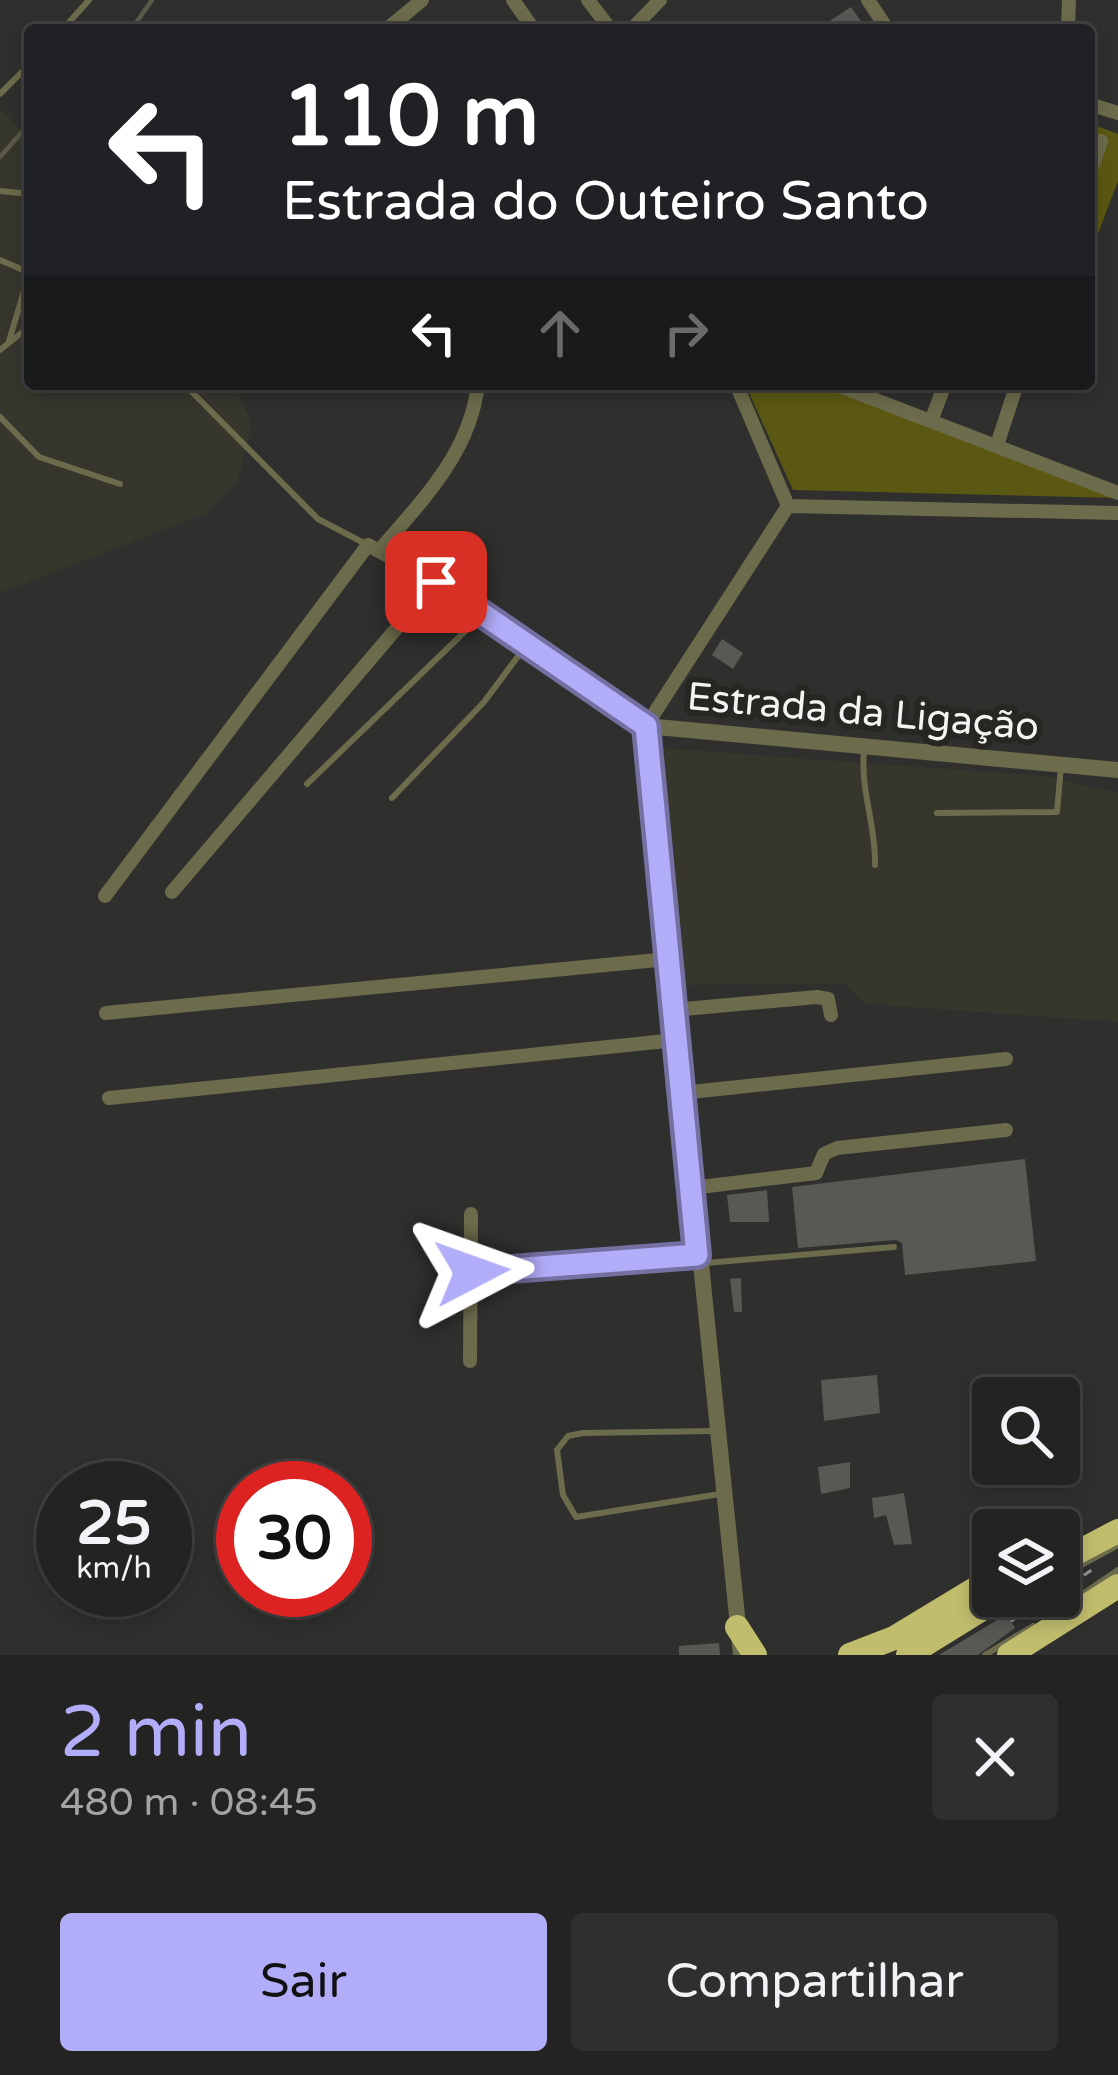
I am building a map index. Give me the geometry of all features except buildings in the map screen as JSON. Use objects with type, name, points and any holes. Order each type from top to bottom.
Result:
[{"type":"highway","points":[[1080,1534],[1118,1515]]},
{"type":"highway","points":[[1080,1551],[1118,1531]]},
{"type":"highway","points":[[1009,1655],[1118,1586]]},
{"type":"highway","points":[[850,1655],[894,1638],[972,1592]]},
{"type":"highway","points":[[1027,1655],[1094,1602]]},
{"type":"highway","points":[[908,1655],[987,1617]]},
{"type":"highway","points":[[737,1627],[755,1655]]},
{"type":"street","points":[[393,24],[422,0]]},
{"type":"street","points":[[588,0],[606,24]]},
{"type":"street","points":[[637,24],[660,0]]},
{"type":"street","points":[[1095,158],[1101,141]]},
{"type":"street","points":[[105,896],[374,548],[435,487],[461,447],[476,390]]},
{"type":"street","points":[[739,390],[788,506]]},
{"type":"street","points":[[850,390],[1118,493]]},
{"type":"street","points":[[931,421],[943,390]]},
{"type":"street","points":[[997,445],[1015,390]]},
{"type":"street","points":[[788,506],[1118,513]]},
{"type":"street","points":[[741,1655],[646,726],[788,506]]},
{"type":"street","name":"Estrada da Ligação","points":[[374,548],[436,582],[646,726],[1118,770]]},
{"type":"street","points":[[172,892],[436,582]]},
{"type":"street","points":[[106,1013],[668,959]]},
{"type":"street","points":[[673,1010],[809,996],[828,1000],[831,1015]]},
{"type":"street","points":[[109,1098],[676,1040]]},
{"type":"street","points":[[681,1093],[1006,1059]]},
{"type":"street","points":[[691,1189],[816,1173],[824,1154],[837,1148],[1006,1130]]},
{"type":"street","points":[[470,1361],[471,1214]]},
{"type":"street","points":[[472,1272],[697,1259]]},
{"type":"lane","points":[[67,24],[89,0]]},
{"type":"lane","points":[[0,94],[24,70]]},
{"type":"lane","points":[[9,341],[24,292]]},
{"type":"lane","points":[[0,350],[24,330]]},
{"type":"lane","points":[[190,390],[318,519],[374,548]]},
{"type":"lane","points":[[0,417],[39,457],[120,484]]},
{"type":"lane","points":[[307,784],[482,615]]},
{"type":"lane","points":[[392,798],[484,702],[525,646]]},
{"type":"lane","points":[[865,746],[862,777],[876,830],[875,865]]},
{"type":"lane","points":[[937,814],[1057,812],[1061,762]]},
{"type":"lane","points":[[697,1259],[894,1246]]},
{"type":"lane","points":[[716,1431],[583,1432],[568,1436],[556,1450],[562,1496],[575,1517],[723,1493]]},
{"type":"lane","points":[[1080,1566],[1118,1545]]},
{"type":"lane","points":[[985,1655],[1118,1570]]},
{"type":"lane","points":[[929,1655],[991,1617]]},
{"type":"shaded area","points":[[0,109],[24,132],[24,390],[238,390],[252,424],[238,481],[208,513],[0,593]]},
{"type":"shaded area","points":[[1095,125],[1118,134],[1118,181],[1096,239]]},
{"type":"shaded area","points":[[748,390],[839,390],[1118,498],[793,490]]},
{"type":"shaded area","points":[[660,748],[1045,776],[1118,793],[1118,1022],[865,1004],[846,984],[684,985]]},
{"type":"waterway","points":[[135,24],[152,0]]},
{"type":"waterway","points":[[0,157],[24,130]]},
{"type":"route","points":[[436,582],[646,726],[697,1255],[472,1272]]}]
